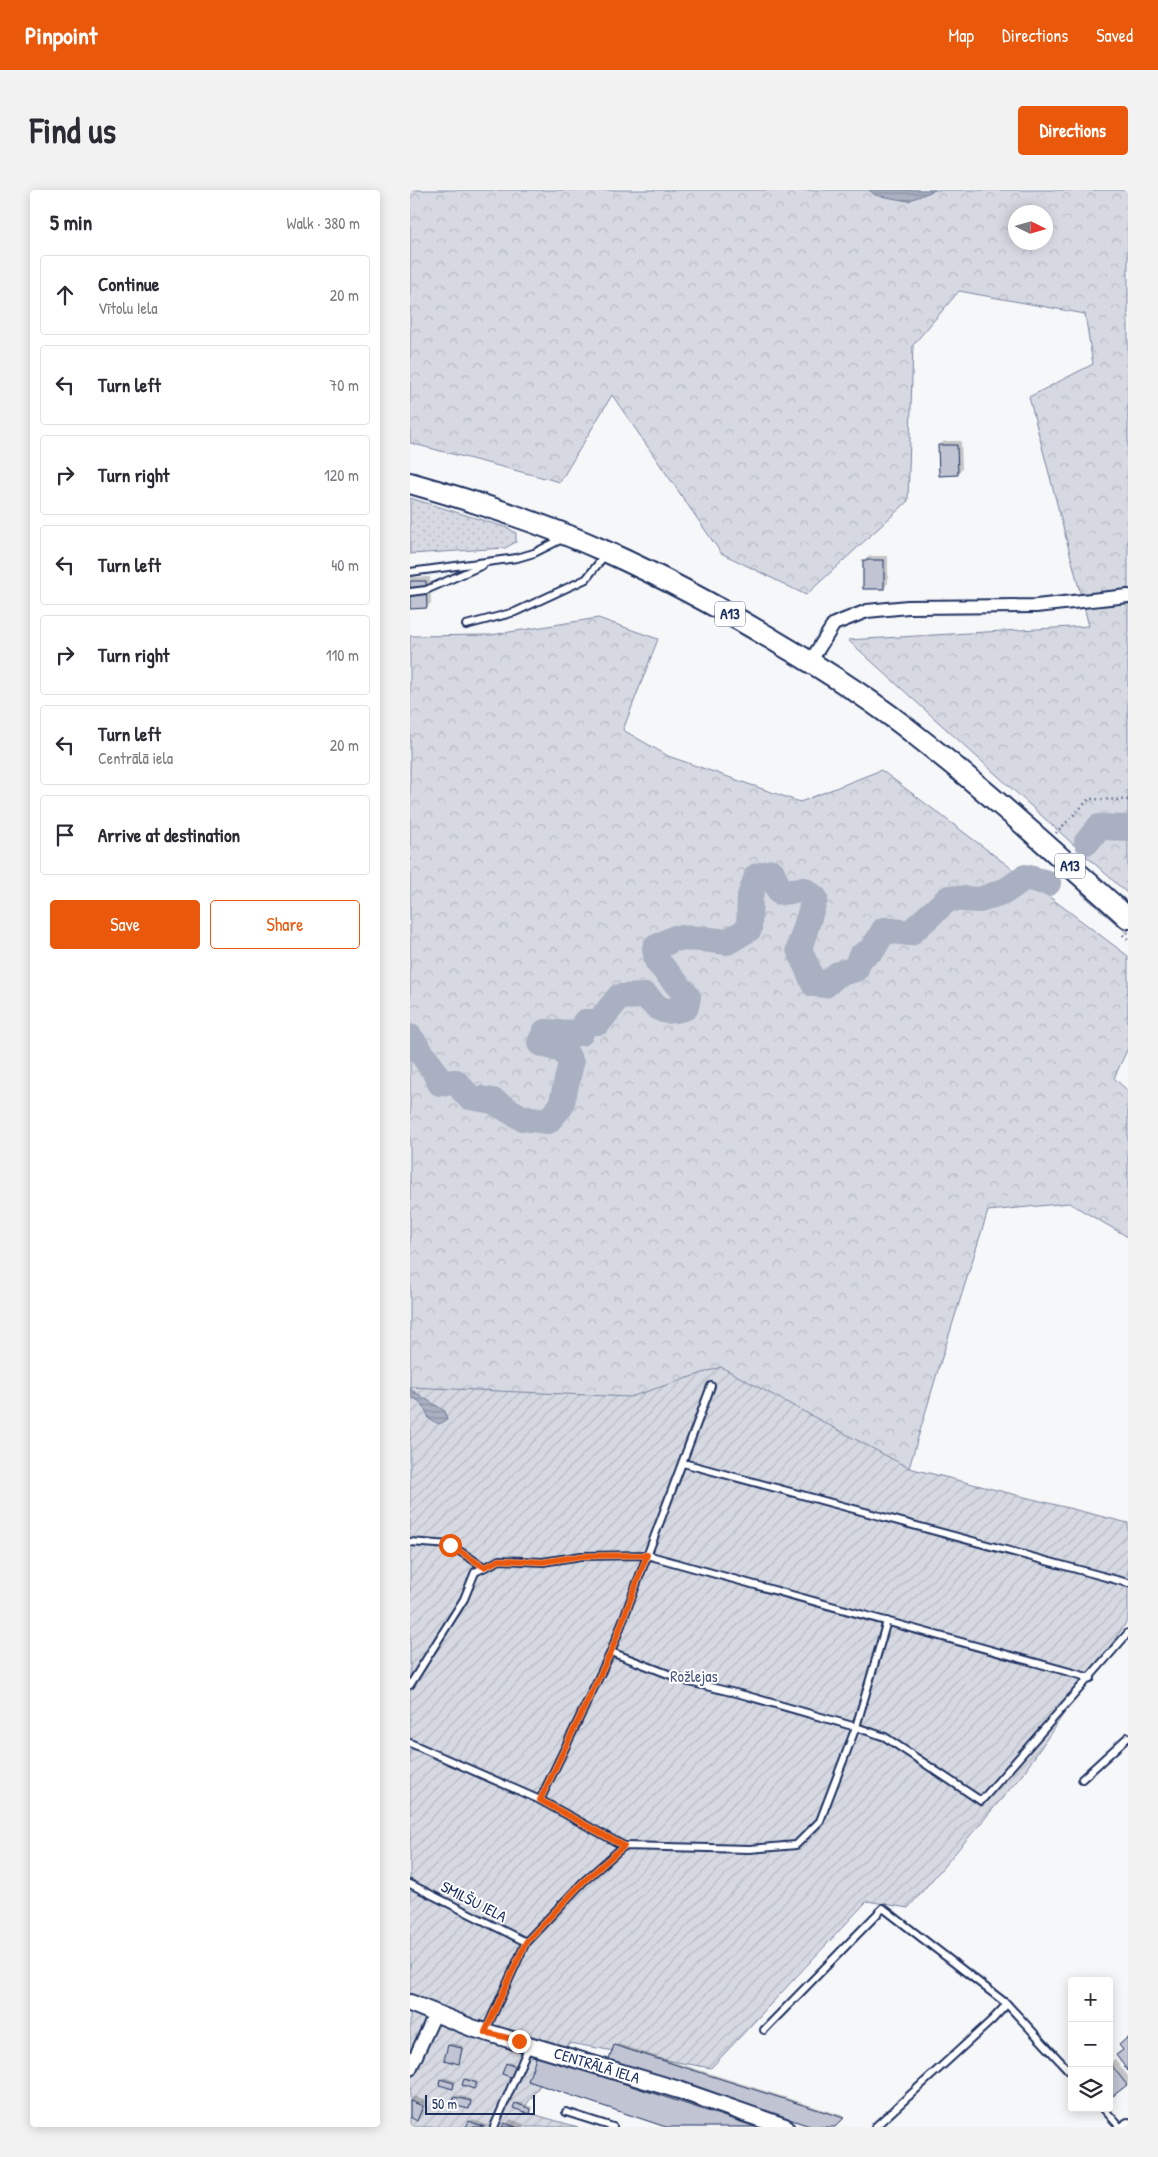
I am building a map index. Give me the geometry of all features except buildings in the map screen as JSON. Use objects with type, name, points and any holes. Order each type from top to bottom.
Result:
[{"type":"main road","name":"A13","points":[[410,483],[500,510],[608,552],[716,606],[810,662],[917,736],[1012,814],[1128,918]]},
{"type":"street","points":[[810,662],[834,624],[867,611],[908,606],[1036,606],[1128,596]]},
{"type":"street","name":"CENTRĀLĀ IELA","points":[[410,2003],[485,2032],[679,2090],[785,2127]]},
{"type":"street","points":[[410,2069],[435,2014]]},
{"type":"lane","points":[[410,572],[517,558],[534,553],[569,536]]},
{"type":"lane","points":[[466,625],[515,612],[586,579],[608,552]]},
{"type":"lane","points":[[410,592],[426,590],[491,561]]},
{"type":"lane","points":[[540,1800],[611,1652],[712,1386]]},
{"type":"lane","points":[[683,1463],[1128,1583]]},
{"type":"lane","points":[[410,1542],[450,1545],[484,1567]]},
{"type":"lane","points":[[410,1685],[464,1599],[475,1572],[484,1567],[500,1560],[543,1562],[581,1556],[647,1555],[1091,1678]]},
{"type":"lane","points":[[410,1743],[540,1800],[624,1846],[750,1849],[796,1845],[820,1821],[856,1727],[887,1621]]},
{"type":"lane","points":[[611,1652],[690,1682],[744,1695],[885,1737],[981,1801],[1091,1678],[1128,1633]]},
{"type":"lane","points":[[1082,1779],[1128,1737]]},
{"type":"lane","points":[[485,2032],[526,1942],[583,1882],[624,1846]]},
{"type":"lane","name":"SMILŠU IELA","points":[[410,1884],[526,1942]]},
{"type":"lane","points":[[764,2030],[883,1908],[1007,2004],[1068,2070]]},
{"type":"lane","points":[[875,2127],[1007,2004]]},
{"type":"lane","points":[[494,2127],[529,2045]]},
{"type":"lane","points":[[566,2112],[613,2127]]},
{"type":"lane","points":[[1107,2112],[1120,2127]]},
{"type":"path","points":[[1057,831],[1089,799],[1128,800]]},
{"type":"green space","points":[[410,190],[1128,190],[1128,894],[848,640],[1089,626],[1029,397],[1093,364],[1085,314],[959,291],[913,345],[908,501],[806,595],[721,553],[612,395],[560,482],[410,443]]},
{"type":"green space","points":[[410,498],[508,528],[516,533],[516,542],[505,548],[410,554]]},
{"type":"green space","points":[[598,618],[658,639],[623,730],[668,756],[800,802],[881,770],[1128,956],[1128,1048],[1114,1078],[1128,1091],[1128,1237],[1069,1203],[988,1211],[909,1468],[675,1398],[410,1438],[410,636],[491,635]]},
{"type":"green space","points":[[1083,889],[1128,929],[1128,934],[1082,894]]},
{"type":"green space","name":"Rožlejas","points":[[721,1367],[909,1468],[1128,1523],[1128,1620],[1022,1775],[908,1908],[867,1901],[711,2068],[569,2043],[522,2111],[578,2127],[410,2127],[410,1387],[630,1397]]},
{"type":"water","points":[[869,190],[935,190],[908,201],[875,195]]},
{"type":"water","points":[[410,1389],[445,1411],[447,1420],[439,1424],[429,1419],[422,1405],[410,1397]]},
{"type":"waterway","points":[[1087,842],[1099,827],[1128,828]]},
{"type":"waterway","points":[[410,1037],[433,1069],[440,1083],[456,1082],[469,1097],[493,1101],[522,1118],[548,1121],[561,1106],[571,1063],[565,1051],[540,1043],[545,1032],[581,1033],[585,1022],[599,1022],[619,997],[646,996],[659,1008],[668,1011],[686,1007],[688,997],[657,961],[655,948],[675,938],[727,942],[749,929],[750,896],[757,876],[772,872],[780,892],[804,890],[815,898],[799,949],[814,984],[825,985],[838,974],[856,969],[860,957],[873,949],[884,930],[910,933],[949,898],[980,900],[1007,890],[1025,877],[1048,883]]},
{"type":"route","points":[[450,1545],[484,1567],[500,1560],[543,1562],[581,1556],[647,1555],[611,1652],[540,1800],[624,1846],[583,1882],[526,1942],[485,2032],[519,2041]]}]
